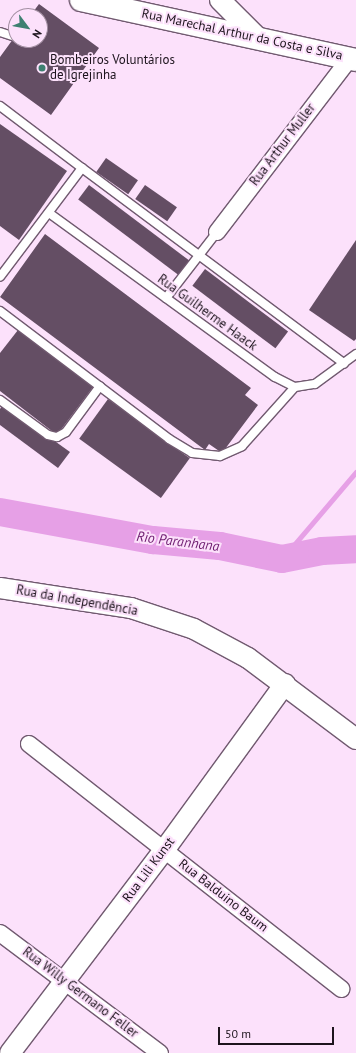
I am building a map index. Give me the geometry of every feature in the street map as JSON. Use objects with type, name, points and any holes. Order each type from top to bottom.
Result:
[{"type":"main road","name":"Rua Marechal Arthur da Costa e Silva","points":[[81,0],[353,59]]},
{"type":"street","points":[[220,0],[258,38]]},
{"type":"street","name":"Rua Arthur Muller","points":[[217,232],[353,59]]},
{"type":"street","name":"Rua da Independência","points":[[0,588],[131,608],[180,624],[248,658],[285,684],[356,739]]},
{"type":"street","name":"Rua Lili Kunst","points":[[10,1053],[165,849],[285,684]]},
{"type":"street","name":"Rua Balduino Baum","points":[[29,744],[165,849],[341,989]]},
{"type":"street","name":"Rua Willy Germano Feller","points":[[0,933],[160,1053]]},
{"type":"lane","points":[[0,106],[344,363]]},
{"type":"lane","points":[[0,277],[82,168]]},
{"type":"lane","name":"Rua Guilherme Haack","points":[[49,213],[275,377],[296,387]]},
{"type":"lane","points":[[166,298],[198,254],[217,232]]},
{"type":"lane","points":[[0,311],[169,439],[192,453],[220,456],[242,446],[296,387],[314,384],[356,354]]},
{"type":"lane","points":[[0,400],[48,435],[57,437],[66,432],[100,386]]},
{"type":"building","name":"Bombeiros Voluntários de Igrejinha","points":[[39,4],[44,8],[36,8]]},
{"type":"building","name":"Bombeiros Voluntários de Igrejinha","points":[[48,11],[99,48],[51,115],[0,78],[0,57],[8,46],[8,48],[48,48]]},
{"type":"building","points":[[0,124],[67,171],[19,240],[0,226]]},
{"type":"building","points":[[106,158],[138,180],[128,194],[96,172]]},
{"type":"building","points":[[89,185],[190,261],[179,275],[78,199]]},
{"type":"building","points":[[145,185],[177,207],[167,221],[135,199]]},
{"type":"building","points":[[45,234],[251,388],[245,395],[258,405],[222,453],[209,444],[205,450],[0,297]]},
{"type":"building","points":[[356,240],[356,339],[354,341],[309,310]]},
{"type":"building","points":[[205,269],[288,332],[275,348],[192,286]]},
{"type":"building","points":[[18,330],[93,387],[57,435],[0,391],[0,353]]},
{"type":"building","points":[[108,399],[190,458],[161,498],[79,439]]},
{"type":"building","points":[[3,404],[70,452],[58,468],[0,425],[0,409]]},
{"type":"waterway","points":[[282,559],[356,472]]},
{"type":"waterway","name":"Rio Paranhana","points":[[0,512],[153,540],[220,546],[282,559],[322,551],[356,549]]},
{"type":"place","name":"Bombeiros Voluntários de Igrejinha","points":[[42,68]]}]
